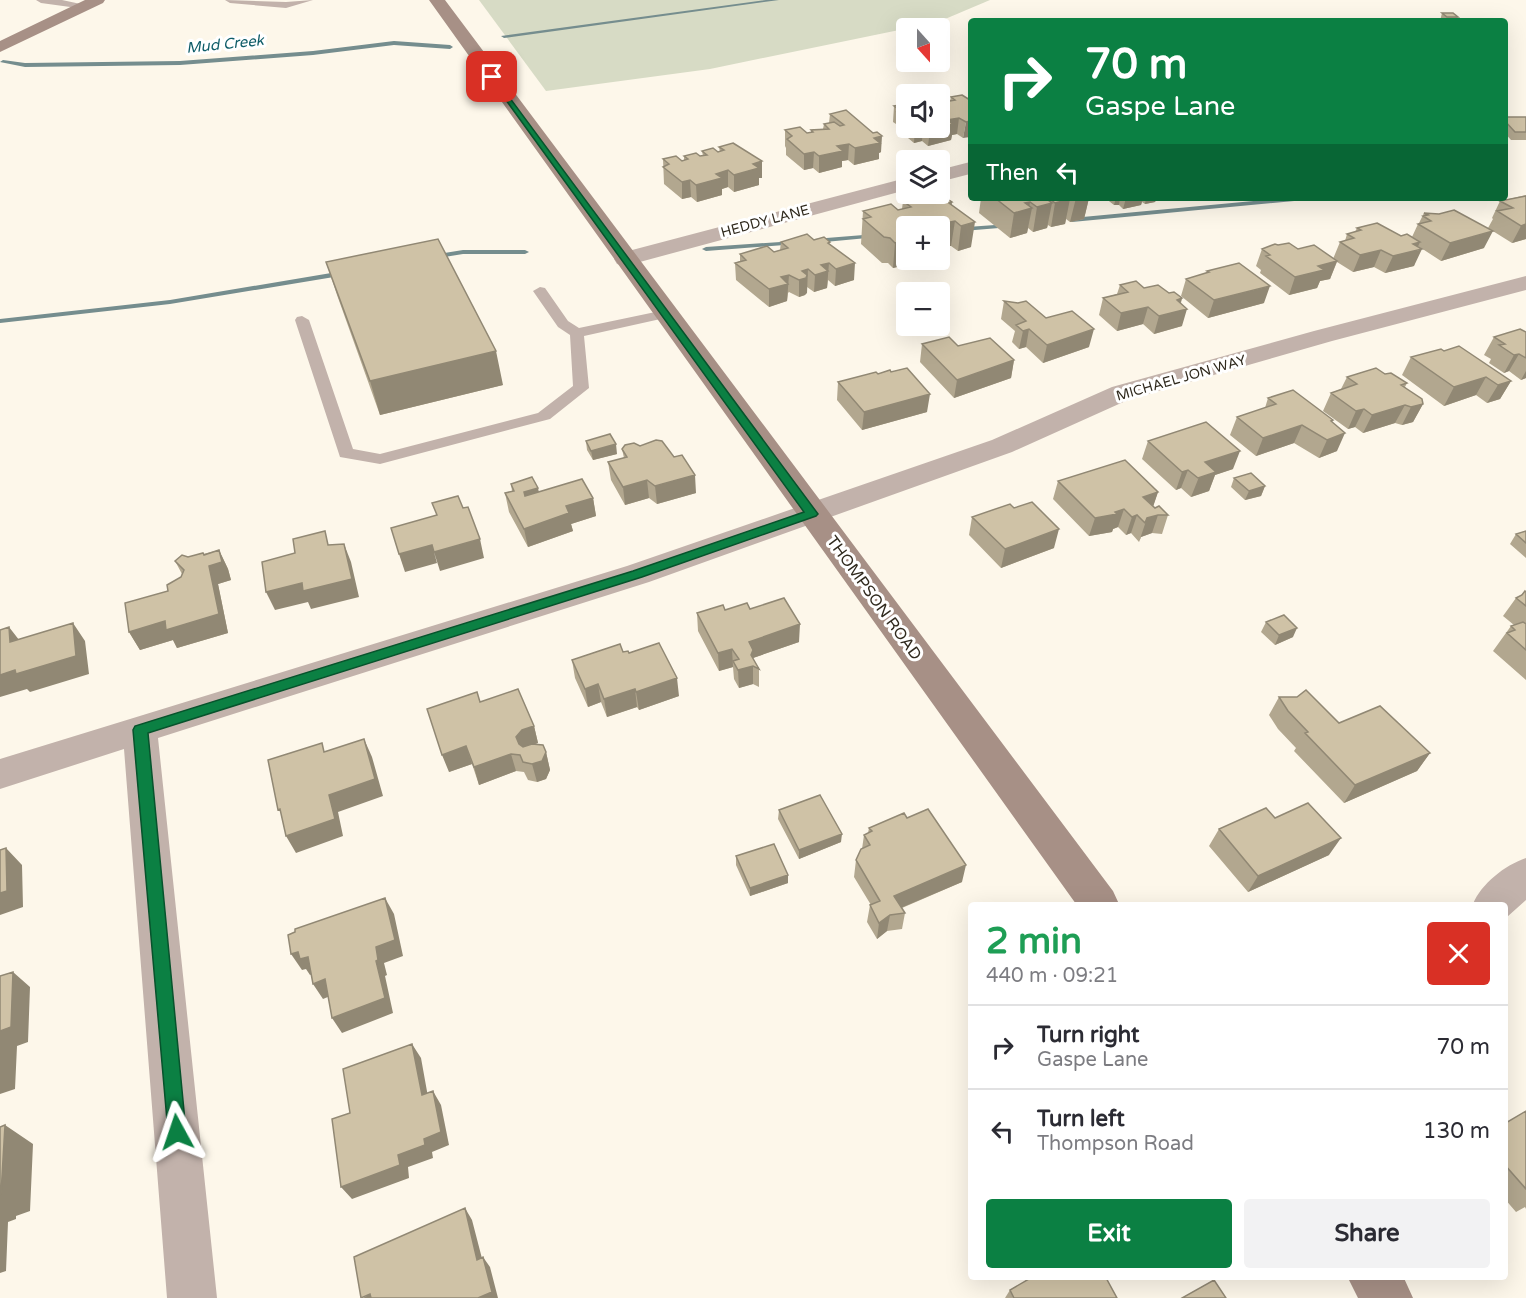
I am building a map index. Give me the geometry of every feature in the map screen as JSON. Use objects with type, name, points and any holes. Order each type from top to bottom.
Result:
[{"type":"street","name":"THOMPSON ROAD","points":[[436,0],[1098,902]]},
{"type":"street","points":[[0,47],[91,3]]},
{"type":"street","points":[[950,173],[968,169]]},
{"type":"street","name":"HEDDY LANE","points":[[625,259],[896,187]]},
{"type":"street","name":"MICHAEL JON WAY","points":[[0,774],[638,574],[1002,446],[1121,393],[1323,336],[1526,283]]},
{"type":"street","points":[[140,730],[192,1298]]},
{"type":"street","points":[[1495,902],[1526,875]]},
{"type":"street","points":[[1375,1280],[1388,1298]]},
{"type":"lane","points":[[41,0],[91,3]]},
{"type":"lane","points":[[230,0],[286,5],[308,0]]},
{"type":"lane","points":[[540,291],[563,324],[577,333],[665,314]]},
{"type":"lane","points":[[302,320],[346,453],[380,459],[544,416],[580,388],[577,333]]},
{"type":"green space","points":[[479,0],[990,0],[947,18],[896,18],[896,31],[710,69],[546,91]]},
{"type":"building","points":[[1442,13],[1453,13],[1458,17],[1447,17]]},
{"type":"building","points":[[962,95],[968,99],[968,122],[959,118],[950,120],[950,101],[955,100],[951,97]]},
{"type":"building","points":[[846,110],[873,133],[877,132],[882,136],[874,138],[880,143],[855,148],[849,144],[837,146],[843,151],[819,156],[814,152],[804,154],[787,139],[792,136],[785,130],[800,127],[807,133],[813,132],[811,130],[829,129],[824,124],[834,122],[840,126],[844,125],[830,114]]},
{"type":"building","points":[[1508,117],[1526,117],[1526,132],[1515,132],[1508,124]]},
{"type":"building","points":[[733,143],[762,161],[753,164],[759,168],[734,175],[728,170],[716,174],[722,178],[696,185],[690,180],[682,182],[663,167],[669,164],[663,159],[676,156],[682,161],[688,159],[684,156],[696,153],[700,156],[707,155],[702,151],[713,148],[718,152],[724,150],[719,147]]},
{"type":"building","points":[[1526,196],[1526,224],[1521,226],[1497,211],[1513,208],[1500,201]]},
{"type":"building","points":[[999,201],[1049,201],[1052,203],[1037,207],[1030,202],[1025,203],[1032,208],[1014,213]]},
{"type":"building","points":[[891,204],[898,210],[911,207],[907,204],[950,204],[975,222],[961,226],[955,221],[950,222],[950,216],[896,216],[895,243],[863,219],[871,217],[863,211]]},
{"type":"building","points":[[1454,210],[1493,231],[1450,243],[1418,224],[1431,221],[1423,216],[1428,215],[1424,213],[1439,214]]},
{"type":"building","points":[[1377,223],[1401,236],[1407,234],[1420,242],[1413,244],[1422,249],[1393,256],[1381,250],[1360,255],[1340,242],[1354,238],[1347,234],[1361,230],[1357,228]]},
{"type":"building","points":[[807,234],[814,240],[824,237],[830,242],[828,243],[855,263],[836,269],[829,263],[821,265],[828,271],[815,275],[808,269],[802,271],[807,275],[806,278],[799,280],[789,275],[781,277],[788,284],[769,289],[735,263],[746,260],[740,254],[767,246],[774,252],[788,248],[781,242]]},
{"type":"building","points":[[438,239],[496,351],[370,381],[326,262]]},
{"type":"building","points":[[1289,243],[1298,249],[1314,245],[1337,261],[1318,266],[1324,270],[1295,277],[1266,256],[1270,255],[1262,249],[1275,244]]},
{"type":"building","points":[[1239,263],[1270,286],[1214,300],[1186,279],[1209,272],[1207,271]]},
{"type":"building","points":[[1136,281],[1144,288],[1158,285],[1169,293],[1174,292],[1182,298],[1177,300],[1187,309],[1159,316],[1148,307],[1121,313],[1103,298],[1128,292],[1120,285]]},
{"type":"building","points":[[1004,301],[1018,303],[1026,301],[1046,318],[1072,311],[1094,329],[1047,345],[1029,329],[1023,331],[1016,325],[1026,321]]},
{"type":"building","points":[[1520,329],[1526,332],[1526,358],[1519,354],[1514,355],[1499,345],[1505,344],[1494,337]]},
{"type":"building","points":[[949,337],[958,346],[990,338],[1014,360],[957,380],[922,344]]},
{"type":"building","points":[[1459,346],[1511,381],[1498,385],[1486,377],[1454,387],[1411,357]]},
{"type":"building","points":[[907,368],[930,394],[864,412],[838,382],[876,372],[878,374]]},
{"type":"building","points":[[1376,368],[1385,374],[1391,373],[1407,383],[1401,385],[1422,399],[1423,404],[1411,407],[1405,405],[1372,415],[1364,409],[1356,411],[1331,393],[1357,384],[1347,377]]},
{"type":"building","points":[[1293,390],[1333,420],[1331,421],[1345,433],[1327,440],[1302,425],[1263,438],[1237,417],[1276,404],[1268,398]]},
{"type":"building","points":[[1206,422],[1240,451],[1205,462],[1216,472],[1198,478],[1188,470],[1182,472],[1148,441]]},
{"type":"building","points":[[610,434],[616,444],[591,451],[586,441]]},
{"type":"building","points":[[656,440],[662,441],[674,457],[682,455],[695,475],[655,486],[647,480],[623,487],[608,462],[627,457],[622,449],[625,445],[634,443],[640,446]]},
{"type":"building","points":[[1125,460],[1158,492],[1143,497],[1155,508],[1159,506],[1168,515],[1147,518],[1145,523],[1137,515],[1132,517],[1124,509],[1115,512],[1117,514],[1095,518],[1058,481]]},
{"type":"building","points":[[1251,473],[1265,486],[1249,491],[1234,478]]},
{"type":"building","points":[[532,477],[538,488],[524,492],[525,496],[582,479],[593,498],[566,506],[569,513],[524,529],[505,493],[514,491],[511,484]]},
{"type":"building","points":[[458,496],[463,508],[468,507],[480,539],[434,552],[432,545],[399,554],[391,528],[437,515],[432,503]]},
{"type":"building","points":[[1032,502],[1059,529],[1005,549],[972,517],[1010,504],[1014,508]]},
{"type":"building","points":[[325,531],[328,545],[344,544],[352,579],[303,591],[302,583],[266,592],[262,562],[295,553],[293,539]]},
{"type":"building","points":[[1526,531],[1526,543],[1516,534]]},
{"type":"building","points":[[219,550],[222,562],[209,566],[219,614],[166,630],[165,621],[129,632],[125,603],[168,591],[167,585],[181,577],[184,570],[175,561],[182,555],[188,557],[203,553],[204,555]]},
{"type":"building","points":[[1526,592],[1526,606],[1516,598]]},
{"type":"building","points":[[784,598],[800,624],[749,642],[753,650],[751,655],[759,669],[753,666],[738,670],[733,661],[739,659],[732,649],[718,653],[697,613],[723,605],[725,610],[747,603],[750,609]]},
{"type":"building","points":[[1284,615],[1297,628],[1279,635],[1266,622]]},
{"type":"building","points":[[1523,622],[1526,624],[1526,650],[1507,633],[1515,630],[1511,626]]},
{"type":"building","points":[[73,623],[76,656],[16,674],[15,670],[0,675],[0,630],[9,627],[10,642]]},
{"type":"building","points":[[659,643],[677,678],[636,692],[635,689],[604,699],[598,684],[585,689],[572,660],[620,644],[623,652],[628,651],[629,653]]},
{"type":"building","points":[[518,689],[534,726],[522,730],[516,737],[523,747],[532,744],[543,745],[546,752],[542,761],[532,764],[523,762],[520,755],[511,754],[474,767],[466,746],[442,755],[427,709],[477,692],[480,702]]},
{"type":"building","points":[[1306,690],[1339,723],[1380,706],[1430,753],[1355,785],[1305,733],[1308,732],[1288,711],[1279,697],[1297,697]]},
{"type":"building","points":[[364,739],[375,779],[329,795],[335,819],[286,836],[268,760],[322,743],[324,752]]},
{"type":"building","points":[[820,795],[842,834],[799,850],[779,810]]},
{"type":"building","points":[[1308,803],[1341,838],[1258,876],[1219,829],[1266,808],[1275,818]]},
{"type":"building","points":[[928,809],[966,865],[894,896],[905,913],[890,915],[879,923],[870,905],[880,901],[856,860],[861,849],[870,845],[864,835],[872,831],[869,828],[904,813],[907,818]]},
{"type":"building","points":[[774,844],[788,875],[750,888],[736,856]]},
{"type":"building","points":[[6,848],[7,891],[0,893],[0,850]]},
{"type":"building","points":[[385,898],[395,940],[376,947],[378,960],[376,961],[385,998],[332,1018],[325,979],[313,984],[308,957],[300,959],[298,952],[291,954],[288,935],[295,932],[295,929]]},
{"type":"building","points":[[13,972],[11,1027],[0,1031],[0,976]]},
{"type":"building","points":[[412,1044],[422,1095],[433,1091],[441,1132],[424,1139],[425,1145],[398,1155],[400,1165],[341,1187],[332,1119],[350,1113],[343,1069]]},
{"type":"building","points":[[1526,1111],[1526,1189],[1508,1169],[1508,1122]]},
{"type":"building","points":[[5,1125],[1,1194],[0,1195],[0,1127]]},
{"type":"building","points":[[465,1208],[477,1260],[483,1257],[492,1292],[478,1298],[371,1298],[370,1294],[361,1298],[354,1257]]},
{"type":"building","points":[[1027,1280],[1107,1280],[1117,1298],[1014,1298],[1010,1290]]},
{"type":"building","points":[[1214,1280],[1226,1298],[1182,1298]]},
{"type":"waterway","name":"Mud Creek","points":[[504,36],[777,0]]},
{"type":"waterway","name":"Mud Creek","points":[[3,62],[25,65],[180,63],[313,53],[394,43],[450,47]]},
{"type":"waterway","points":[[1072,220],[1273,201]]},
{"type":"waterway","points":[[950,230],[1009,226]]},
{"type":"waterway","points":[[814,241],[876,236]]},
{"type":"waterway","points":[[706,249],[795,243]]},
{"type":"waterway","points":[[432,257],[463,252],[525,252]]},
{"type":"waterway","points":[[0,321],[170,302],[343,273]]},
{"type":"route","points":[[177,1132],[140,730],[638,574],[812,514],[492,77]]}]
